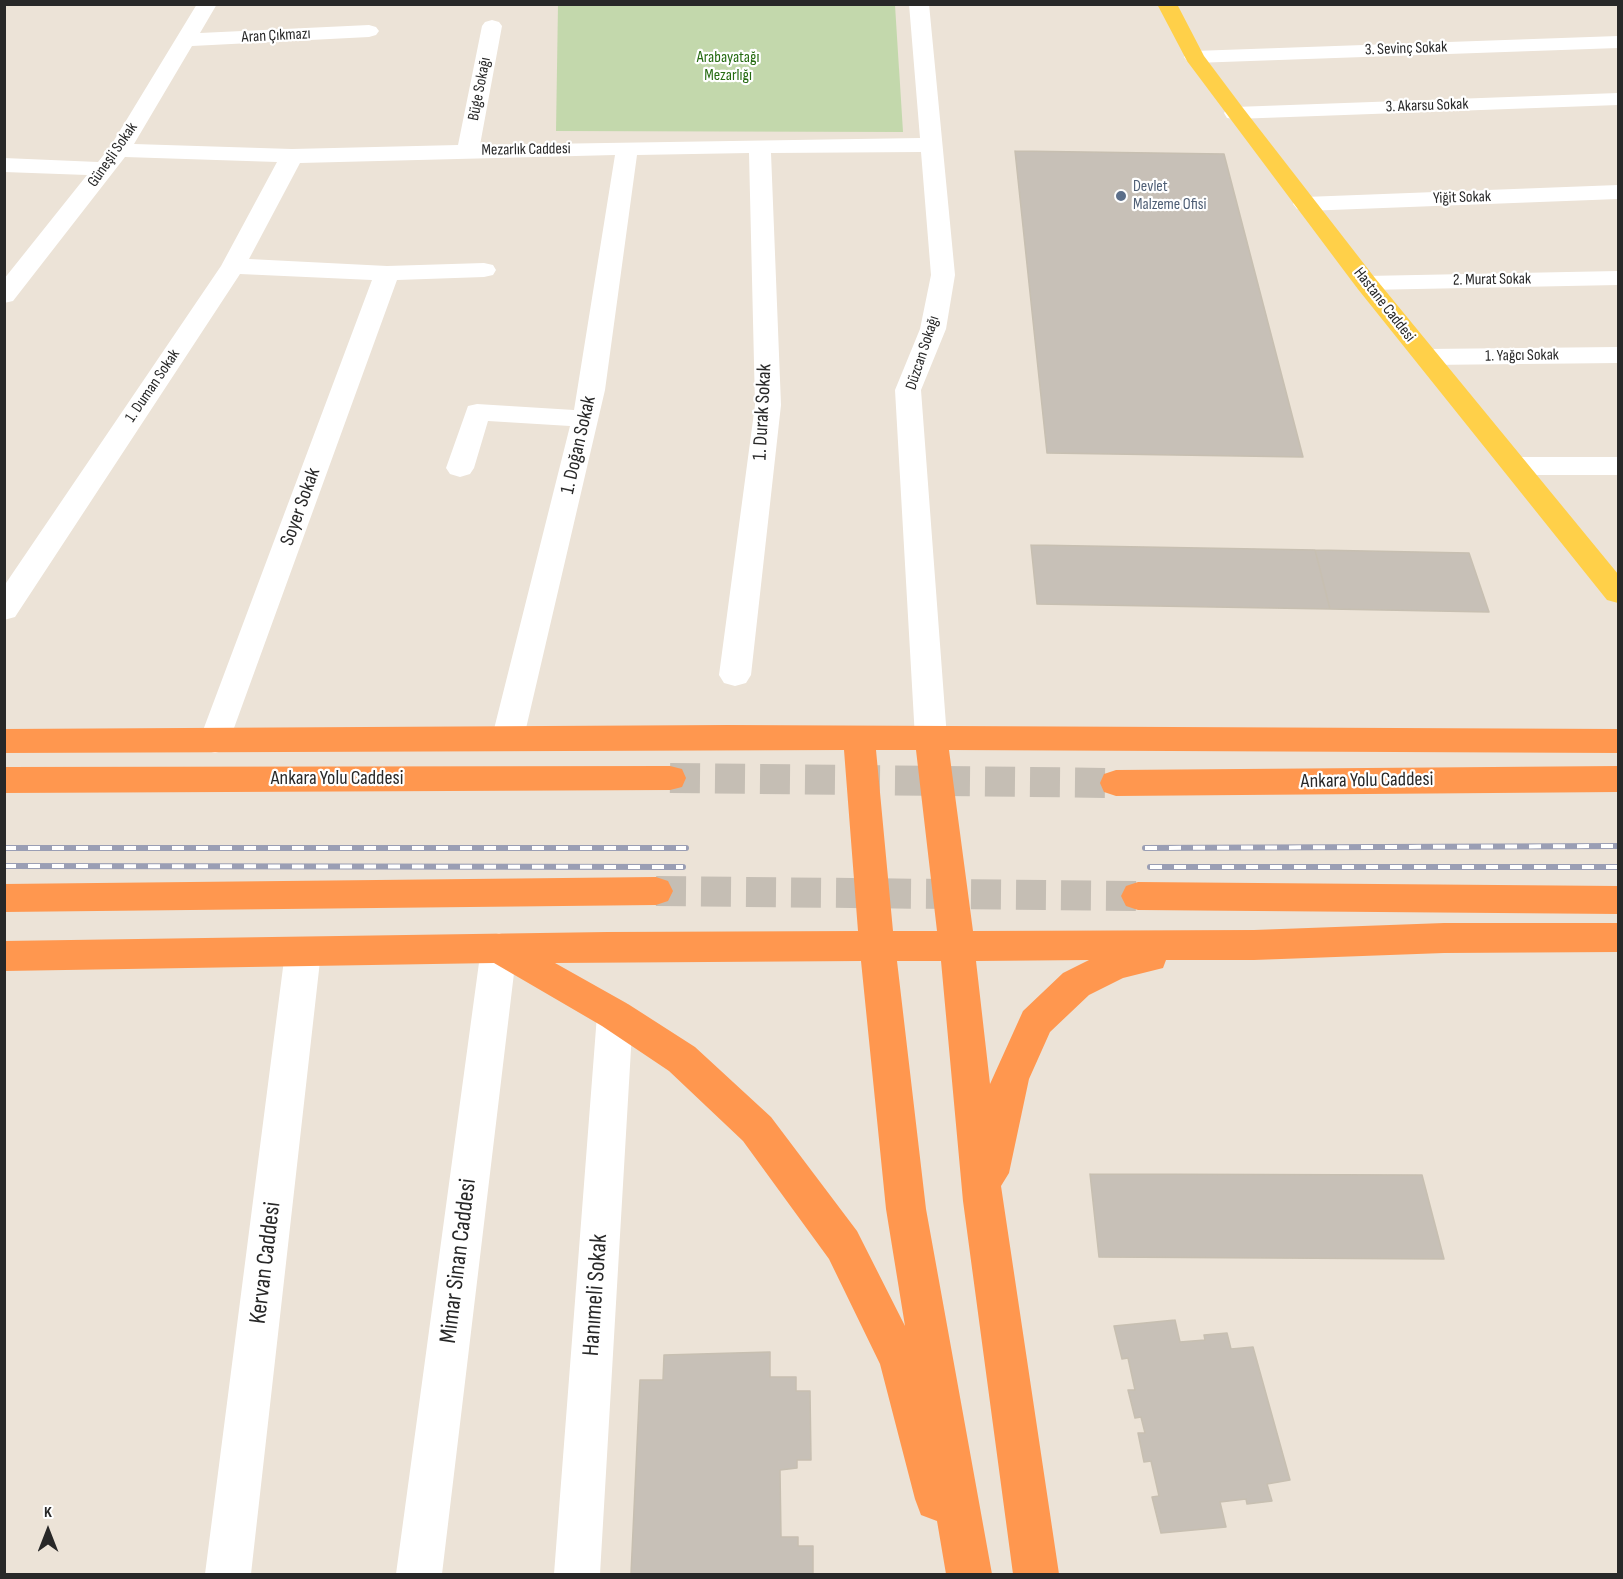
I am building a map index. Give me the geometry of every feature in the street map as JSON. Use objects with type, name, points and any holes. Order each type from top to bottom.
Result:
[{"type":"highway","points":[[4,741],[508,737],[1618,741]]},
{"type":"highway","points":[[859,738],[877,946],[906,1209],[969,1575]]},
{"type":"highway","points":[[931,738],[957,946],[983,1201],[1036,1575]]},
{"type":"highway","name":"Ankara Yolu Caddesi","points":[[4,780],[670,778]]},
{"type":"highway","name":"Ankara Yolu Caddesi","points":[[1116,783],[1618,779]]},
{"type":"highway","points":[[4,898],[656,891]]},
{"type":"highway","points":[[1137,896],[1618,900]]},
{"type":"highway","points":[[4,956],[499,948],[1254,945],[1444,938],[1618,938]]},
{"type":"highway","points":[[983,1201],[1010,1079],[1036,1022],[1076,984],[1116,963],[1173,953],[1254,945]]},
{"type":"highway","points":[[499,948],[615,1015],[682,1059],[757,1130],[843,1245],[900,1360],[957,1575]]},
{"type":"main road","name":"Hastane Caddesi","points":[[1167,4],[1194,57],[1235,113],[1366,283],[1618,593]]},
{"type":"street","name":"Güneşli Sokak","points":[[4,296],[119,150],[207,4]]},
{"type":"street","name":"Düzcan Sokağı","points":[[919,4],[943,275],[933,329],[908,390],[931,738]]},
{"type":"street","name":"Büge Sokağı","points":[[468,152],[492,26]]},
{"type":"street","name":"Aran Çıkmazı","points":[[184,40],[369,32]]},
{"type":"street","name":"3. Sevinç Sokak","points":[[1194,57],[1618,42]]},
{"type":"street","name":"3. Akarsu Sokak","points":[[1235,113],[1618,99]]},
{"type":"street","name":"Mezarlık Caddesi","points":[[119,150],[292,156],[627,148],[932,145]]},
{"type":"street","name":"1. Doğan Sokak","points":[[508,737],[592,390],[627,148]]},
{"type":"street","name":"1. Durak Sokak","points":[[735,675],[768,405],[760,148]]},
{"type":"street","name":"1. Duman Sokak","points":[[4,610],[233,266],[292,156]]},
{"type":"street","points":[[4,165],[105,169]]},
{"type":"street","name":"Yiğit Sokak","points":[[1305,204],[1618,192]]},
{"type":"street","points":[[233,266],[387,273],[484,270]]},
{"type":"street","name":"Soyer Sokak","points":[[215,741],[387,273]]},
{"type":"street","name":"2. Murat Sokak","points":[[1366,283],[1618,278]]},
{"type":"street","name":"1. Yağcı Sokak","points":[[1426,357],[1618,355]]},
{"type":"street","points":[[460,468],[477,412],[585,419]]},
{"type":"street","points":[[1516,466],[1618,465]]},
{"type":"street","name":"Mimar Sinan Caddesi","points":[[419,1575],[499,948]]},
{"type":"street","name":"Kervan Caddesi","points":[[228,1575],[303,952]]},
{"type":"street","name":"Hanımeli Sokak","points":[[577,1575],[615,1015]]},
{"type":"green space","name":"Arabayatağı Mezarlığı","points":[[558,5],[895,5],[903,132],[556,131]]},
{"type":"building","points":[[1015,151],[1224,154],[1303,457],[1047,453]]},
{"type":"building","points":[[1031,545],[1315,550],[1330,609],[1037,604]]},
{"type":"building","points":[[1315,550],[1469,553],[1489,612],[1330,609]]},
{"type":"building","points":[[1090,1174],[1422,1175],[1444,1259],[1099,1257]]},
{"type":"building","points":[[1175,1320],[1180,1342],[1205,1340],[1204,1335],[1227,1333],[1231,1349],[1253,1347],[1290,1480],[1267,1484],[1272,1501],[1247,1504],[1246,1499],[1220,1502],[1226,1527],[1161,1533],[1152,1497],[1159,1496],[1151,1461],[1144,1462],[1138,1433],[1145,1433],[1141,1417],[1135,1418],[1128,1390],[1135,1390],[1128,1358],[1122,1359],[1114,1326]]},
{"type":"building","points":[[770,1352],[770,1377],[796,1377],[796,1391],[810,1391],[811,1460],[797,1460],[797,1468],[780,1470],[781,1537],[798,1537],[798,1546],[813,1546],[813,1574],[631,1574],[640,1380],[663,1380],[664,1355]]},
{"type":"tunnel","points":[[670,778],[1116,783]]},
{"type":"tunnel","points":[[656,891],[1138,896]]},
{"type":"railway","points":[[1145,848],[1618,846]]},
{"type":"railway","points":[[4,848],[686,848]]},
{"type":"railway","points":[[4,866],[683,867]]},
{"type":"railway","points":[[1150,867],[1618,867]]},
{"type":"place","name":"Devlet Malzeme Ofisi","points":[[1121,196]]}]
